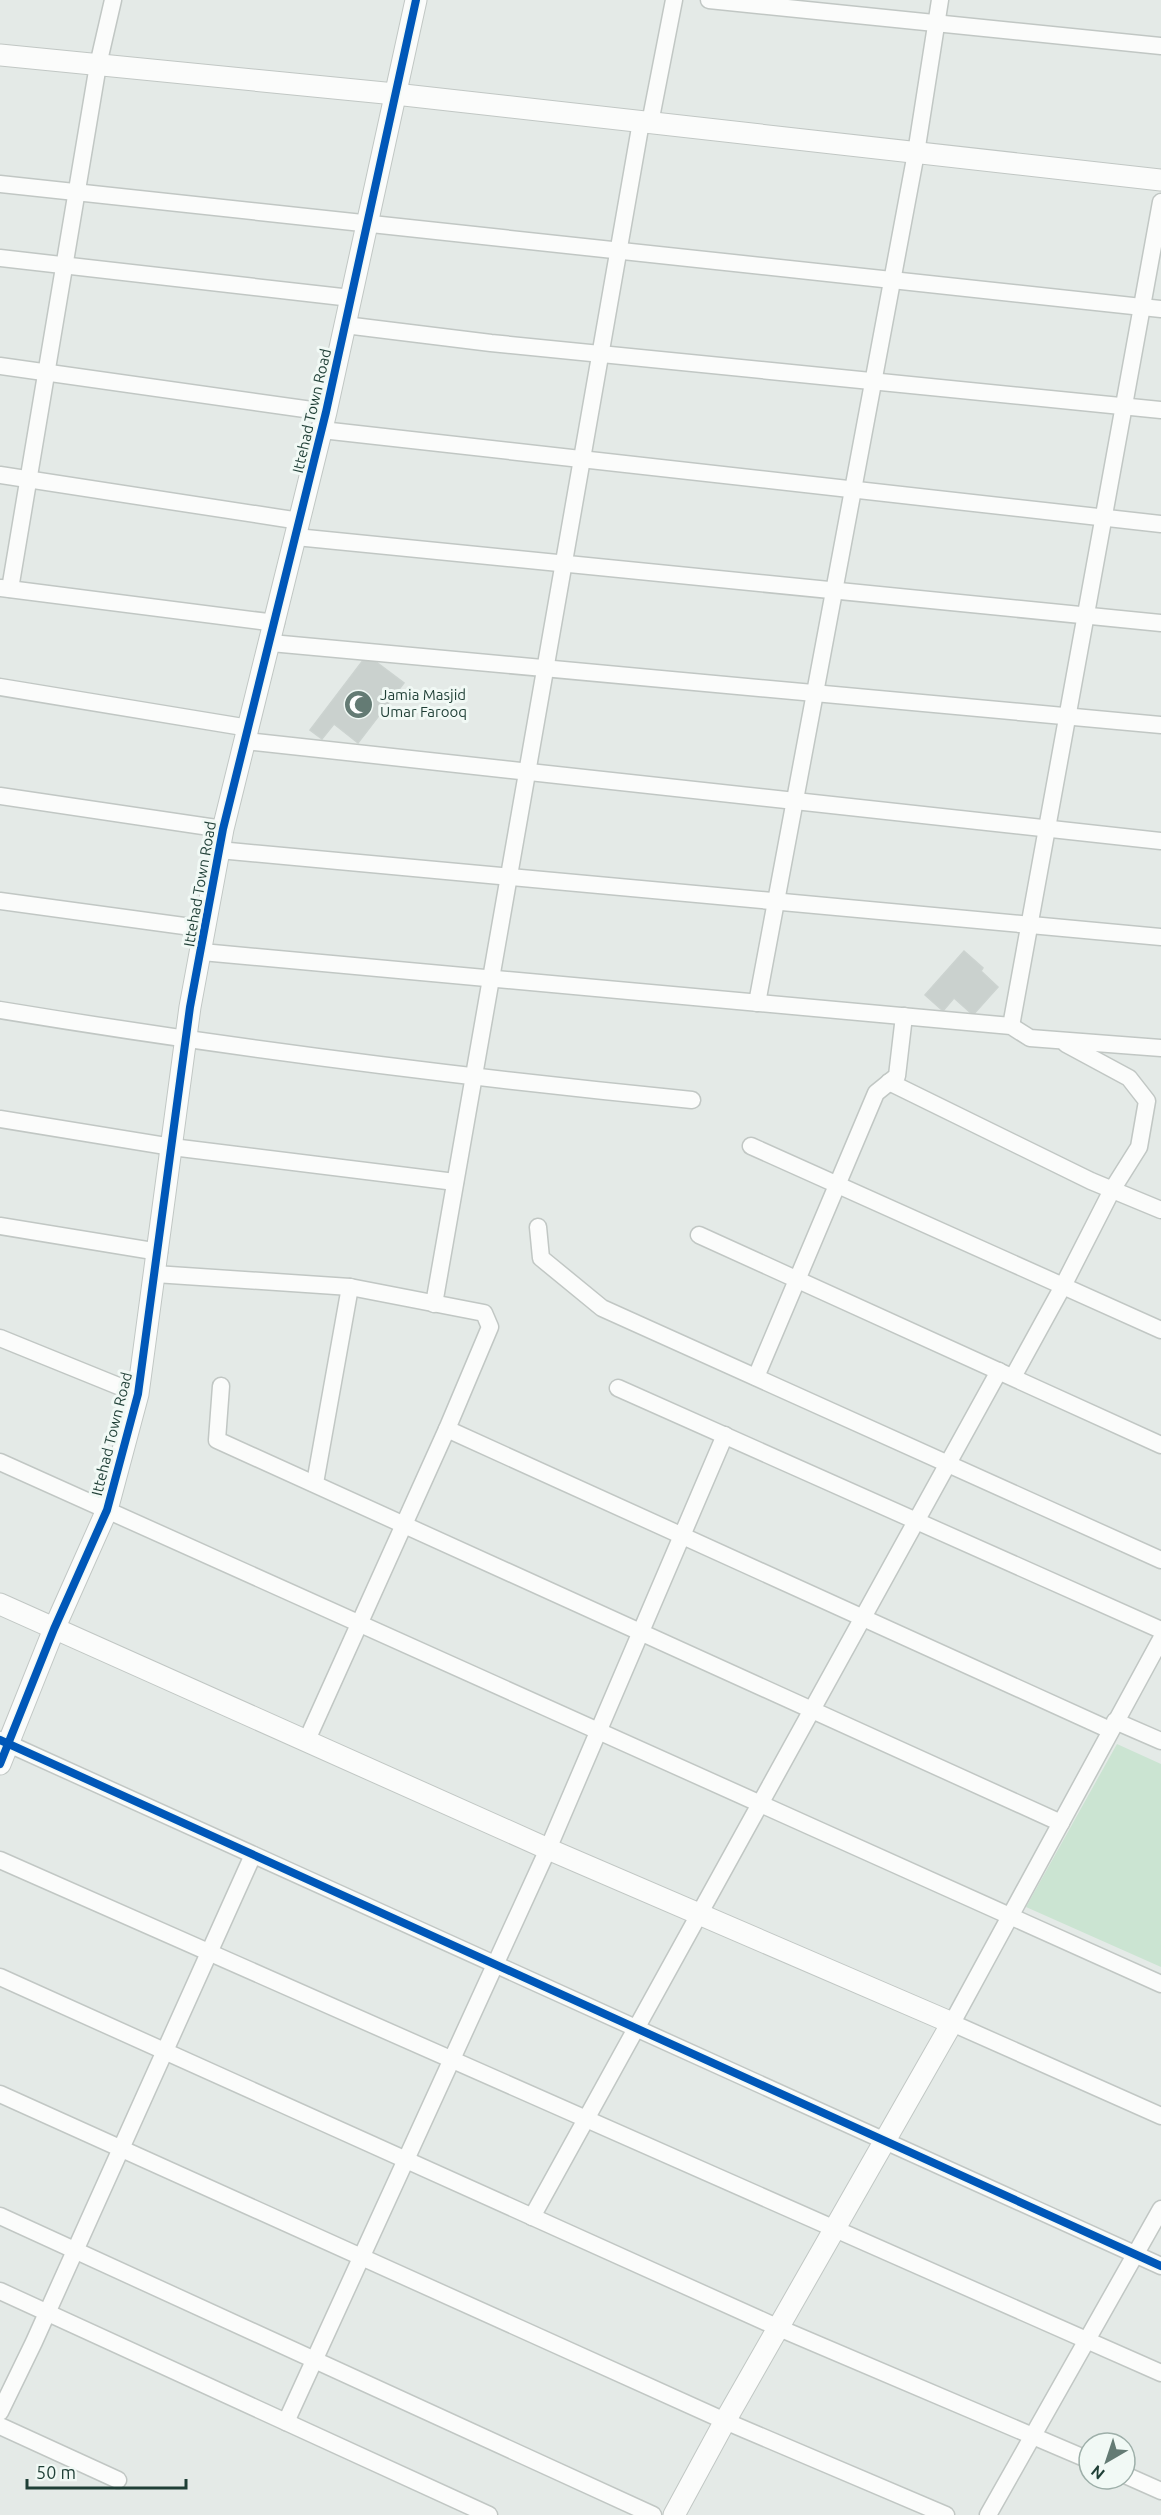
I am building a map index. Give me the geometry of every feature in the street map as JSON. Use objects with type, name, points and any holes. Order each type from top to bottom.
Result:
[{"type":"street","points":[[113,0],[98,65],[29,479],[5,589],[273,632],[545,668],[1161,724]]},
{"type":"street","name":"Ittehad Town Road","points":[[0,1764],[4,1742],[107,1509],[138,1394],[186,1040],[223,829],[324,421],[416,0]]},
{"type":"street","points":[[434,1304],[619,250],[674,0]]},
{"type":"street","points":[[709,0],[1161,46]]},
{"type":"street","points":[[757,1003],[916,153],[940,0]]},
{"type":"street","points":[[0,55],[395,94],[1161,180]]},
{"type":"street","points":[[0,184],[1161,309]]},
{"type":"street","points":[[1011,1026],[1161,202]]},
{"type":"street","points":[[0,258],[351,298]]},
{"type":"street","points":[[345,325],[491,343],[1161,410]]},
{"type":"street","points":[[0,366],[46,371],[324,421],[582,459],[1161,524]]},
{"type":"street","points":[[0,475],[298,529],[564,564],[1161,623]]},
{"type":"street","points":[[0,687],[247,734],[527,772],[1161,841]]},
{"type":"street","points":[[0,796],[223,829]]},
{"type":"street","points":[[219,850],[1161,937]]},
{"type":"street","points":[[0,901],[206,929]]},
{"type":"street","points":[[202,952],[1011,1026],[1030,1038],[1161,1048]]},
{"type":"street","points":[[0,1010],[186,1040],[473,1079],[692,1100]]},
{"type":"street","points":[[756,1377],[876,1093],[897,1076],[904,1016]]},
{"type":"street","points":[[532,2217],[948,1463],[1063,1286],[1112,1190],[1138,1147],[1147,1101],[1130,1078],[1060,1040]]},
{"type":"street","points":[[889,1082],[1112,1190],[1161,1210]]},
{"type":"street","points":[[0,1119],[172,1147],[455,1182]]},
{"type":"street","points":[[751,1146],[1161,1330]]},
{"type":"street","points":[[0,1226],[159,1252]]},
{"type":"street","points":[[538,1227],[542,1258],[602,1308],[1161,1560]]},
{"type":"street","points":[[699,1235],[1161,1445]]},
{"type":"street","points":[[155,1274],[350,1287],[484,1313],[490,1327],[447,1429],[306,1742]]},
{"type":"street","points":[[315,1483],[350,1287]]},
{"type":"street","points":[[0,1338],[138,1394]]},
{"type":"street","points":[[221,1386],[217,1440],[405,1523],[811,1712],[1060,1823]]},
{"type":"street","points":[[618,1388],[1161,1630]]},
{"type":"street","points":[[447,1429],[863,1618],[1112,1726],[1161,1741]]},
{"type":"street","points":[[286,2422],[549,1849],[725,1435]]},
{"type":"street","points":[[0,1462],[1161,1984]]},
{"type":"street","points":[[0,1604],[306,1742],[1161,2116]]},
{"type":"street","points":[[675,2515],[725,2421],[886,2142],[1161,1639]]},
{"type":"street","points":[[4,1742],[1161,2266]]},
{"type":"street","points":[[0,2412],[48,2313],[253,1855]]},
{"type":"street","points":[[0,1860],[1161,2373]]},
{"type":"street","points":[[0,1977],[779,2328],[1077,2455]]},
{"type":"street","points":[[0,2094],[725,2421],[946,2515]]},
{"type":"street","points":[[988,2515],[1161,2210]]},
{"type":"street","points":[[0,2216],[653,2515]]},
{"type":"street","points":[[0,2291],[489,2515]]},
{"type":"street","points":[[0,2426],[118,2480]]},
{"type":"street","points":[[1137,2480],[1161,2491]]},
{"type":"green space","points":[[1117,1744],[1161,1764],[1161,1967],[1026,1907]]},
{"type":"building","name":"Jamia Masjid Umar Farooq","points":[[367,655],[404,683],[358,743],[334,724],[322,739],[310,730]]},
{"type":"building","points":[[964,951],[983,968],[981,971],[998,987],[973,1015],[954,998],[943,1011],[925,995]]},
{"type":"cycle path","points":[[0,1764],[54,1629],[107,1510],[138,1394],[190,1007],[223,829],[326,412],[416,0]]},
{"type":"cycle path","points":[[0,1740],[1161,2266]]},
{"type":"place","name":"Jamia Masjid Umar Farooq","points":[[359,704]]}]
